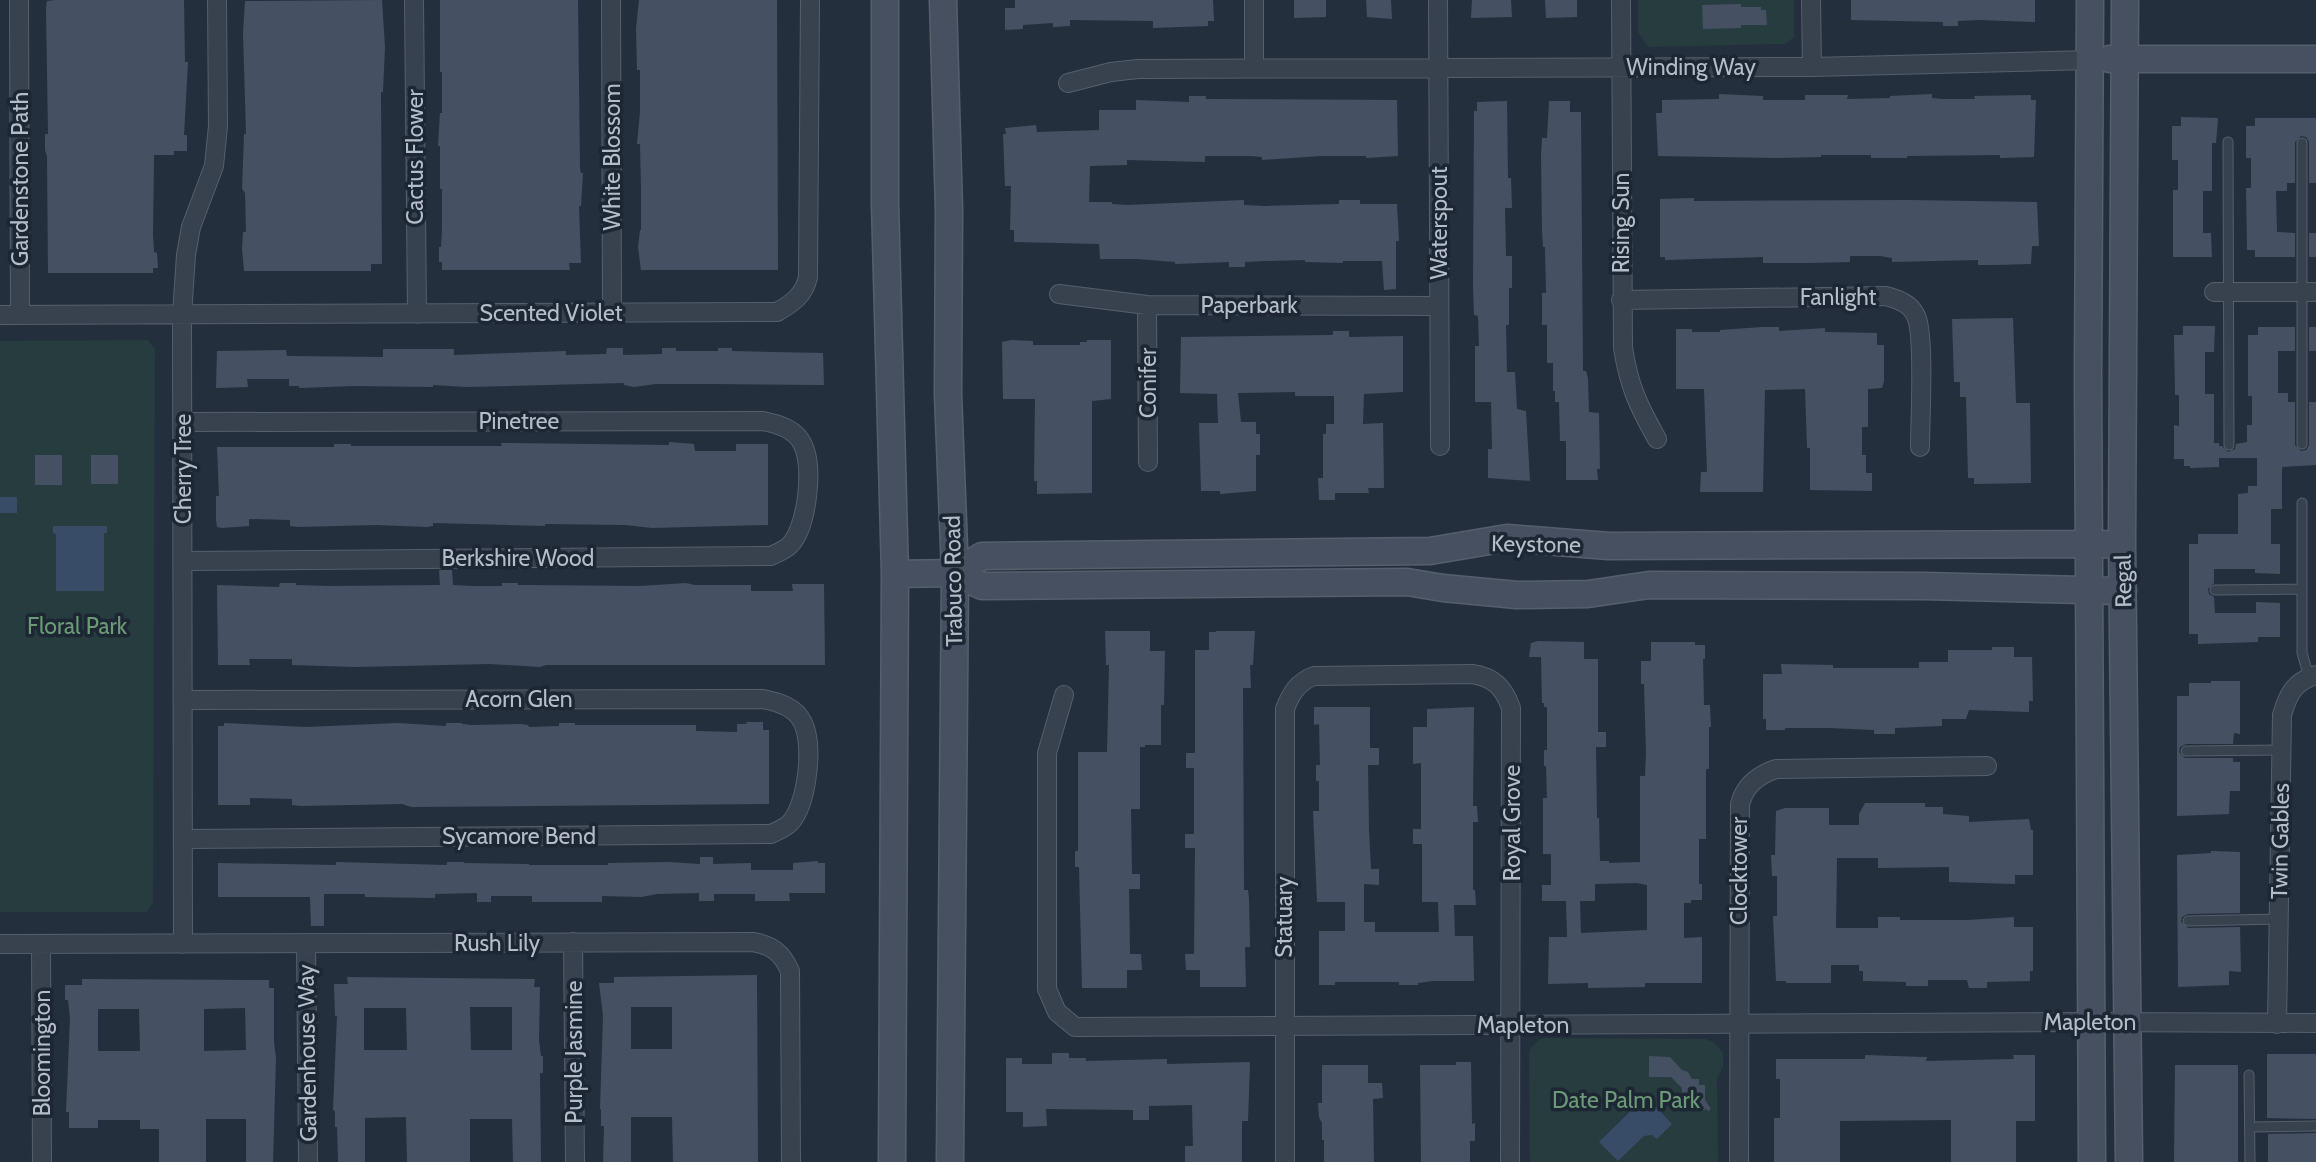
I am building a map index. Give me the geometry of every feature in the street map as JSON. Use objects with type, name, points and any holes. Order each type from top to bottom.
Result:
[{"type":"street","name":"Gardenstone Path","points":[[19,0],[20,315]]},
{"type":"street","name":"Cherry Tree","points":[[183,944],[182,315],[186,255],[191,227],[214,166],[218,126],[216,0]]},
{"type":"street","name":"Cactus Flower","points":[[414,0],[417,314]]},
{"type":"street","name":"White Blossom","points":[[611,0],[612,313]]},
{"type":"street","name":"Scented Violet","points":[[0,315],[777,312],[798,298],[806,286],[810,0]]},
{"type":"street","points":[[885,0],[885,203],[895,574],[892,1162]]},
{"type":"street","name":"Trabuco Road","points":[[943,0],[949,211],[948,394],[955,573],[950,1162]]},
{"type":"street","points":[[1254,0],[1254,69]]},
{"type":"street","name":"Waterspout","points":[[1438,0],[1440,446]]},
{"type":"street","name":"Rising Sun","points":[[1620,0],[1623,348],[1628,381],[1657,439]]},
{"type":"street","points":[[1811,0],[1812,67]]},
{"type":"street","name":"Regal","points":[[2090,0],[2092,1162]]},
{"type":"street","name":"Regal","points":[[2125,0],[2122,544],[2129,1162]]},
{"type":"street","name":"Winding Way","points":[[1068,83],[1111,72],[1138,69],[1812,67],[2125,58],[2316,59]]},
{"type":"street","points":[[2222,292],[2309,292]]},
{"type":"street","name":"Paperbark","points":[[1059,294],[1147,305],[1439,306]]},
{"type":"street","name":"Fanlight","points":[[1621,300],[1886,296],[1901,301],[1908,305],[1920,325],[1920,447]]},
{"type":"street","name":"Conifer","points":[[1147,305],[1148,462]]},
{"type":"street","name":"Pinetree","points":[[183,422],[763,421],[782,425],[803,445],[807,462],[807,488]]},
{"type":"street","name":"Berkshire Wood","points":[[183,561],[771,556],[789,546],[800,530],[807,488]]},
{"type":"street","name":"Keystone","points":[[955,573],[982,556],[1430,551],[1507,538],[1609,546],[2122,544]]},
{"type":"street","name":"Keystone","points":[[895,574],[955,573],[982,586],[1408,582],[1517,595],[1588,594],[1649,585],[1924,586],[2123,591]]},
{"type":"street","name":"Royal Grove","points":[[1305,679],[1333,675],[1472,674],[1491,679],[1501,687],[1507,697],[1511,716],[1510,1162]]},
{"type":"street","name":"Twin Gables","points":[[2277,1024],[2282,715],[2292,688],[2312,676]]},
{"type":"street","name":"Statuary","points":[[1284,1162],[1283,726],[1290,696],[1305,679]]},
{"type":"street","name":"Mapleton","points":[[1064,695],[1047,753],[1047,989],[1057,1012],[1075,1027],[2316,1023]]},
{"type":"street","name":"Acorn Glen","points":[[183,700],[763,699],[782,703],[803,723],[807,740],[807,766]]},
{"type":"street","name":"Sycamore Bend","points":[[183,839],[771,834],[789,824],[800,808],[807,766]]},
{"type":"street","name":"Clocktower","points":[[1739,1162],[1740,804],[1743,792],[1762,773],[1776,769],[1987,766]]},
{"type":"street","name":"Purple Jasmine","points":[[573,942],[575,1162]]},
{"type":"street","name":"Gardenhouse Way","points":[[306,943],[308,1162]]},
{"type":"street","name":"Rush Lily","points":[[0,944],[764,944],[776,950],[790,971],[792,1162]]},
{"type":"street","name":"Bloomington","points":[[41,944],[42,1162]]},
{"type":"lane","points":[[2228,142],[2222,292],[2229,445]]},
{"type":"lane","points":[[2302,143],[2309,292],[2302,444]]},
{"type":"lane","points":[[2302,503],[2302,653],[2312,676]]},
{"type":"lane","points":[[2216,590],[2302,589]]},
{"type":"lane","points":[[2186,751],[2281,750]]},
{"type":"lane","points":[[2188,921],[2279,919]]},
{"type":"lane","points":[[2249,1075],[2250,1162]]},
{"type":"lane","points":[[2250,1127],[2316,1126]]},
{"type":"green space","points":[[1638,0],[1794,0],[1794,37],[1785,44],[1648,47],[1638,32]]},
{"type":"green space","name":"Floral Park","points":[[148,340],[155,349],[153,902],[147,912],[0,912],[0,341]]},
{"type":"green space","name":"Date Palm Park","points":[[1540,1039],[1705,1039],[1714,1042],[1723,1053],[1723,1066],[1717,1079],[1718,1162],[1530,1162],[1529,1050]]},
{"type":"water","points":[[0,497],[17,497],[17,513],[0,513]]},
{"type":"water","points":[[53,526],[107,526],[107,533],[104,533],[104,591],[56,591],[56,534],[53,533]]},
{"type":"water","points":[[1646,1096],[1672,1124],[1657,1139],[1652,1135],[1644,1136],[1618,1161],[1599,1142]]},
{"type":"building","points":[[184,0],[185,62],[188,62],[184,135],[187,135],[187,151],[174,151],[174,155],[154,155],[153,235],[158,268],[153,268],[153,273],[48,273],[46,8],[47,1]]},
{"type":"building","points":[[382,0],[385,47],[381,92],[382,264],[371,264],[371,271],[244,271],[242,249],[243,232],[246,232],[245,193],[242,189],[246,134],[243,33],[245,1]]},
{"type":"building","points":[[440,0],[578,0],[580,168],[583,173],[579,206],[581,263],[569,263],[570,270],[442,270],[442,262],[439,262],[442,189],[438,146],[442,113]]},
{"type":"building","points":[[639,0],[777,0],[778,270],[641,270],[638,247],[641,230],[640,144],[637,144],[640,70],[637,70],[636,28]]},
{"type":"building","points":[[1015,0],[1213,0],[1214,21],[1208,21],[1208,26],[1153,28],[1153,21],[1070,20],[1070,26],[1053,27],[1053,23],[1023,25],[1023,29],[1005,30],[1005,8],[1015,8]]},
{"type":"building","points":[[1294,0],[1326,0],[1326,17],[1294,18]]},
{"type":"building","points":[[1366,0],[1391,0],[1392,19],[1367,17]]},
{"type":"building","points":[[1472,0],[1511,0],[1512,17],[1471,18]]},
{"type":"building","points":[[1545,0],[1577,0],[1577,17],[1546,18]]},
{"type":"building","points":[[1851,0],[2035,0],[2035,22],[1979,20],[1958,21],[1958,26],[1943,26],[1943,22],[1851,20]]},
{"type":"building","points":[[1741,4],[1741,7],[1761,7],[1761,10],[1766,10],[1767,25],[1703,29],[1702,5]]},
{"type":"building","points":[[1719,94],[1763,96],[1763,100],[1805,100],[1805,95],[1848,95],[1847,99],[1932,94],[1932,98],[1975,99],[1974,96],[2031,95],[2031,100],[2036,100],[2034,157],[1658,156],[1656,113],[1662,113],[1662,100],[1719,99]]},
{"type":"building","points":[[1189,96],[1206,96],[1206,99],[1397,100],[1398,156],[1321,156],[1262,160],[1262,157],[1251,156],[1205,156],[1205,162],[1127,160],[1127,165],[1090,166],[1089,202],[1127,205],[1244,200],[1244,205],[1265,206],[1339,204],[1339,200],[1360,200],[1360,204],[1397,204],[1399,241],[1396,241],[1396,289],[1384,290],[1382,261],[1265,261],[1245,262],[1245,267],[1229,267],[1229,262],[1175,264],[1137,259],[1100,259],[1099,244],[1014,242],[1014,230],[1010,230],[1011,186],[1005,186],[1005,128],[1036,125],[1037,132],[1099,130],[1099,110],[1136,110],[1136,100],[1189,102]]},
{"type":"building","points":[[1507,101],[1508,178],[1511,178],[1512,208],[1505,208],[1506,256],[1512,256],[1512,288],[1509,288],[1509,325],[1506,325],[1507,372],[1515,372],[1517,409],[1526,411],[1530,481],[1488,478],[1488,449],[1492,449],[1491,402],[1475,402],[1475,346],[1479,346],[1473,288],[1474,111],[1477,111],[1477,102]]},
{"type":"building","points":[[1549,101],[1570,101],[1570,112],[1581,112],[1583,371],[1586,371],[1588,379],[1589,412],[1599,413],[1598,480],[1566,480],[1566,441],[1560,441],[1559,402],[1555,402],[1553,391],[1553,363],[1547,363],[1547,325],[1542,325],[1542,293],[1546,293],[1541,156],[1542,138],[1547,138]]},
{"type":"building","points":[[2181,117],[2218,118],[2216,143],[2212,143],[2212,191],[2203,191],[2203,233],[2211,233],[2212,257],[2173,257],[2173,190],[2178,190],[2178,160],[2172,160],[2172,126],[2181,126]]},
{"type":"building","points":[[2255,118],[2316,118],[2316,183],[2309,183],[2309,142],[2306,137],[2301,136],[2295,142],[2295,183],[2287,183],[2287,191],[2276,191],[2277,232],[2295,233],[2295,257],[2255,257],[2255,250],[2247,250],[2246,188],[2251,188],[2251,158],[2246,158],[2246,126],[2255,126]]},
{"type":"building","points":[[1694,198],[1694,201],[2037,202],[2039,246],[2032,246],[2031,264],[1978,265],[1978,260],[1892,262],[1892,258],[1880,256],[1850,256],[1850,262],[1809,263],[1763,263],[1763,257],[1665,260],[1665,257],[1660,257],[1660,199]]},
{"type":"building","points":[[2309,233],[2316,233],[2316,257],[2309,257]]},
{"type":"building","points":[[2013,318],[2016,403],[2030,403],[2031,483],[1974,484],[1974,478],[1968,478],[1966,397],[1960,397],[1960,382],[1954,382],[1952,319]]},
{"type":"building","points":[[2183,326],[2215,326],[2214,352],[2205,352],[2205,394],[2214,394],[2214,443],[2219,443],[2219,446],[2228,452],[2235,449],[2236,444],[2247,442],[2247,425],[2252,425],[2252,396],[2248,396],[2248,335],[2258,335],[2258,327],[2295,327],[2295,351],[2278,351],[2278,393],[2288,393],[2288,402],[2295,402],[2295,445],[2301,451],[2306,450],[2309,445],[2309,402],[2316,402],[2316,465],[2282,467],[2282,509],[2271,509],[2271,544],[2280,544],[2280,574],[2255,573],[2255,569],[2214,569],[2214,583],[2208,589],[2209,594],[2214,597],[2215,613],[2256,613],[2256,602],[2280,603],[2280,637],[2258,637],[2258,642],[2198,644],[2198,634],[2189,634],[2189,544],[2198,544],[2198,534],[2238,534],[2238,494],[2248,493],[2248,486],[2257,486],[2257,458],[2219,458],[2219,467],[2190,468],[2184,466],[2184,459],[2174,459],[2174,425],[2179,426],[2179,395],[2175,395],[2174,335],[2183,335]]},
{"type":"building","points":[[1779,327],[1779,331],[1825,328],[1825,332],[1877,333],[1877,345],[1884,345],[1884,381],[1882,388],[1868,389],[1868,427],[1862,427],[1862,455],[1866,455],[1866,473],[1872,473],[1872,491],[1810,490],[1805,389],[1765,390],[1763,492],[1700,492],[1701,472],[1707,472],[1704,389],[1676,389],[1676,329],[1720,332]]},
{"type":"building","points":[[2309,327],[2316,327],[2316,351],[2309,351]]},
{"type":"building","points":[[1333,331],[1349,331],[1349,337],[1403,336],[1403,392],[1364,394],[1363,424],[1383,423],[1384,488],[1368,488],[1369,493],[1335,493],[1335,500],[1319,500],[1318,478],[1323,478],[1323,434],[1326,434],[1326,424],[1334,424],[1334,396],[1295,396],[1295,392],[1238,393],[1241,422],[1256,422],[1256,434],[1260,434],[1260,455],[1256,455],[1256,491],[1220,494],[1220,491],[1201,491],[1199,423],[1218,423],[1217,394],[1180,393],[1181,337],[1333,335]]},
{"type":"building","points":[[1087,340],[1111,340],[1111,399],[1092,401],[1092,493],[1037,494],[1037,481],[1034,481],[1035,399],[1003,399],[1002,342],[1033,341],[1033,345],[1080,345],[1080,342]]},
{"type":"building","points":[[607,348],[623,348],[623,355],[662,354],[662,348],[676,348],[676,351],[718,351],[718,348],[732,348],[732,351],[823,353],[824,385],[656,384],[634,387],[624,383],[299,388],[289,386],[289,379],[247,379],[248,387],[216,388],[217,351],[286,350],[287,356],[383,357],[383,349],[454,349],[454,355],[566,351],[566,355],[606,354]]},
{"type":"building","points":[[669,442],[694,444],[695,451],[736,451],[736,444],[768,444],[768,525],[652,528],[625,525],[433,523],[433,526],[427,527],[297,527],[290,526],[290,520],[249,519],[249,526],[217,527],[217,447],[334,447],[334,444],[502,446],[501,443],[669,445]]},
{"type":"building","points":[[35,455],[62,455],[62,485],[35,485]]},
{"type":"building","points":[[91,455],[118,455],[118,484],[91,484]]},
{"type":"building","points":[[439,570],[452,570],[453,585],[472,586],[502,586],[502,583],[640,586],[686,583],[751,585],[751,591],[793,591],[792,584],[824,584],[825,665],[540,667],[489,664],[356,667],[292,665],[292,659],[249,659],[250,665],[218,665],[217,585],[440,585]]},
{"type":"building","points":[[1105,631],[1150,631],[1150,651],[1165,651],[1164,705],[1161,705],[1161,745],[1140,747],[1140,809],[1131,809],[1132,874],[1140,874],[1140,889],[1129,889],[1130,954],[1141,954],[1142,970],[1127,970],[1127,988],[1082,988],[1079,867],[1075,867],[1075,851],[1078,851],[1078,752],[1107,752],[1109,665],[1106,665]]},
{"type":"building","points":[[1255,631],[1253,665],[1250,665],[1251,688],[1243,688],[1244,890],[1248,890],[1249,898],[1250,947],[1245,947],[1246,987],[1200,987],[1200,970],[1186,970],[1185,954],[1194,954],[1195,848],[1185,848],[1185,834],[1194,834],[1194,768],[1186,768],[1186,753],[1195,753],[1195,650],[1209,650],[1209,632]]},
{"type":"building","points":[[1584,642],[1584,659],[1598,659],[1598,732],[1606,732],[1606,747],[1596,747],[1597,818],[1600,861],[1609,863],[1640,862],[1640,776],[1645,776],[1646,753],[1641,661],[1651,661],[1651,642],[1695,642],[1695,645],[1705,645],[1704,705],[1710,705],[1711,727],[1709,769],[1706,769],[1706,839],[1699,839],[1699,884],[1702,884],[1702,900],[1684,903],[1684,938],[1702,937],[1702,983],[1645,983],[1645,987],[1588,988],[1588,983],[1548,984],[1549,937],[1567,937],[1566,901],[1542,901],[1542,885],[1551,885],[1551,854],[1543,854],[1543,798],[1547,798],[1544,750],[1547,750],[1547,707],[1542,703],[1541,657],[1529,657],[1531,643]],"holes":[[[1595,884],[1647,885],[1647,930],[1581,933],[1580,901],[1595,901]]]},
{"type":"building","points":[[1992,647],[2014,647],[2014,657],[2032,657],[2033,701],[2029,701],[2029,712],[1969,710],[1966,719],[1942,719],[1942,726],[1895,728],[1895,734],[1829,728],[1766,730],[1766,719],[1763,719],[1763,674],[1782,674],[1781,664],[1833,665],[1833,668],[1919,668],[1919,662],[1948,662],[1948,650],[1992,650]]},
{"type":"building","points":[[2240,681],[2240,734],[2234,733],[2233,744],[2186,744],[2180,747],[2179,752],[2185,758],[2233,758],[2233,762],[2240,762],[2240,791],[2230,791],[2229,814],[2177,816],[2177,696],[2189,696],[2189,683]]},
{"type":"building","points":[[1314,707],[1370,707],[1370,748],[1379,748],[1379,765],[1368,765],[1369,830],[1371,869],[1379,869],[1379,885],[1364,884],[1364,922],[1375,922],[1375,932],[1439,932],[1438,902],[1422,902],[1422,844],[1413,844],[1413,829],[1421,829],[1421,763],[1413,764],[1413,727],[1427,727],[1427,709],[1474,707],[1473,806],[1477,806],[1478,822],[1473,822],[1473,890],[1476,905],[1454,905],[1455,936],[1473,936],[1474,981],[1434,981],[1418,985],[1399,985],[1399,982],[1335,982],[1335,985],[1319,985],[1319,931],[1345,931],[1345,902],[1317,902],[1313,811],[1319,811],[1316,765],[1320,765],[1319,724],[1314,725]]},
{"type":"building","points":[[746,722],[763,722],[763,730],[769,730],[769,804],[301,806],[292,805],[292,799],[250,798],[250,805],[218,805],[218,726],[224,726],[224,723],[306,727],[398,723],[446,726],[446,723],[520,724],[529,727],[559,726],[559,723],[696,725],[696,731],[737,732],[737,724],[747,724]]},
{"type":"building","points":[[1865,803],[1925,803],[1925,807],[1943,807],[1943,814],[1969,816],[1969,822],[2029,819],[2033,830],[2033,875],[2015,875],[2015,884],[1949,882],[1949,867],[1878,868],[1878,858],[1837,858],[1836,928],[1878,928],[1878,917],[1900,917],[1900,920],[1968,920],[2014,917],[2014,927],[2033,927],[2033,971],[2030,971],[2030,981],[1987,982],[1987,988],[1969,988],[1967,980],[1928,980],[1928,986],[1906,986],[1906,982],[1863,981],[1863,971],[1859,971],[1859,965],[1831,965],[1831,983],[1776,981],[1773,916],[1777,916],[1777,876],[1772,876],[1771,855],[1775,855],[1776,811],[1785,808],[1829,808],[1829,825],[1859,825],[1859,814]]},
{"type":"building","points":[[2211,851],[2240,852],[2240,913],[2188,914],[2182,917],[2181,922],[2188,928],[2240,927],[2241,972],[2229,971],[2229,985],[2178,987],[2177,855]]},
{"type":"building","points":[[700,857],[713,857],[713,864],[751,863],[751,870],[793,870],[793,863],[825,863],[825,893],[789,893],[790,901],[755,901],[755,894],[714,894],[714,901],[699,901],[699,893],[642,897],[602,896],[602,902],[532,902],[532,896],[491,896],[491,902],[477,902],[477,893],[435,894],[435,898],[324,894],[324,926],[311,926],[310,897],[218,897],[218,863],[700,864]]},
{"type":"building","points":[[757,975],[758,1162],[673,1162],[672,1117],[631,1117],[631,1162],[603,1162],[604,1126],[601,1126],[600,1109],[603,1016],[599,983],[614,983],[614,977]],"holes":[[[631,1007],[672,1007],[672,1049],[631,1049]]]},
{"type":"building","points":[[347,977],[535,979],[534,987],[540,987],[539,1040],[543,1056],[543,1073],[540,1073],[541,1162],[513,1162],[512,1119],[470,1119],[470,1162],[407,1162],[406,1117],[365,1118],[365,1162],[338,1162],[337,1127],[333,1110],[337,1016],[334,984],[348,984]],"holes":[[[470,1007],[512,1007],[512,1050],[471,1050]],[[364,1008],[406,1008],[407,1050],[364,1050]]]},
{"type":"building","points":[[82,979],[269,980],[269,988],[274,988],[276,1058],[273,1162],[246,1162],[246,1119],[206,1119],[206,1162],[159,1162],[159,1129],[140,1129],[140,1120],[98,1120],[98,1128],[69,1128],[69,1112],[66,1112],[70,1017],[68,1000],[65,1000],[65,985],[82,985]],"holes":[[[245,1008],[246,1050],[204,1051],[204,1009]],[[98,1009],[139,1009],[140,1051],[98,1051]]]},
{"type":"building","points":[[1052,1053],[1069,1053],[1069,1058],[1086,1058],[1086,1061],[1167,1059],[1167,1064],[1250,1062],[1248,1121],[1242,1121],[1242,1162],[1185,1162],[1185,1146],[1193,1146],[1192,1105],[1149,1106],[1149,1120],[1133,1120],[1133,1110],[1046,1109],[1047,1126],[1023,1127],[1023,1112],[1006,1112],[1006,1058],[1022,1058],[1022,1064],[1052,1064]]},
{"type":"building","points":[[2267,1054],[2316,1054],[2316,1119],[2267,1118]]},
{"type":"building","points":[[1865,1055],[1927,1057],[1926,1061],[2014,1059],[2013,1055],[2035,1055],[2035,1121],[2016,1121],[2016,1162],[1951,1162],[1951,1120],[1840,1121],[1840,1162],[1774,1162],[1774,1118],[1780,1118],[1780,1079],[1776,1079],[1776,1059],[1865,1059]]},
{"type":"building","points":[[1649,1056],[1670,1057],[1682,1070],[1688,1072],[1692,1079],[1699,1079],[1699,1085],[1705,1085],[1705,1100],[1711,1109],[1682,1110],[1682,1088],[1671,1077],[1649,1077]]},
{"type":"building","points":[[1456,1062],[1471,1062],[1472,1124],[1475,1123],[1475,1141],[1470,1141],[1470,1162],[1421,1162],[1420,1065],[1456,1065]]},
{"type":"building","points":[[1322,1065],[1368,1065],[1368,1083],[1382,1083],[1383,1098],[1373,1099],[1374,1162],[1324,1162],[1324,1140],[1318,1103],[1322,1103]]},
{"type":"building","points":[[2175,1065],[2238,1065],[2238,1162],[2174,1162]]},
{"type":"building","points":[[2316,1133],[2316,1162],[2268,1162],[2268,1134]]}]
